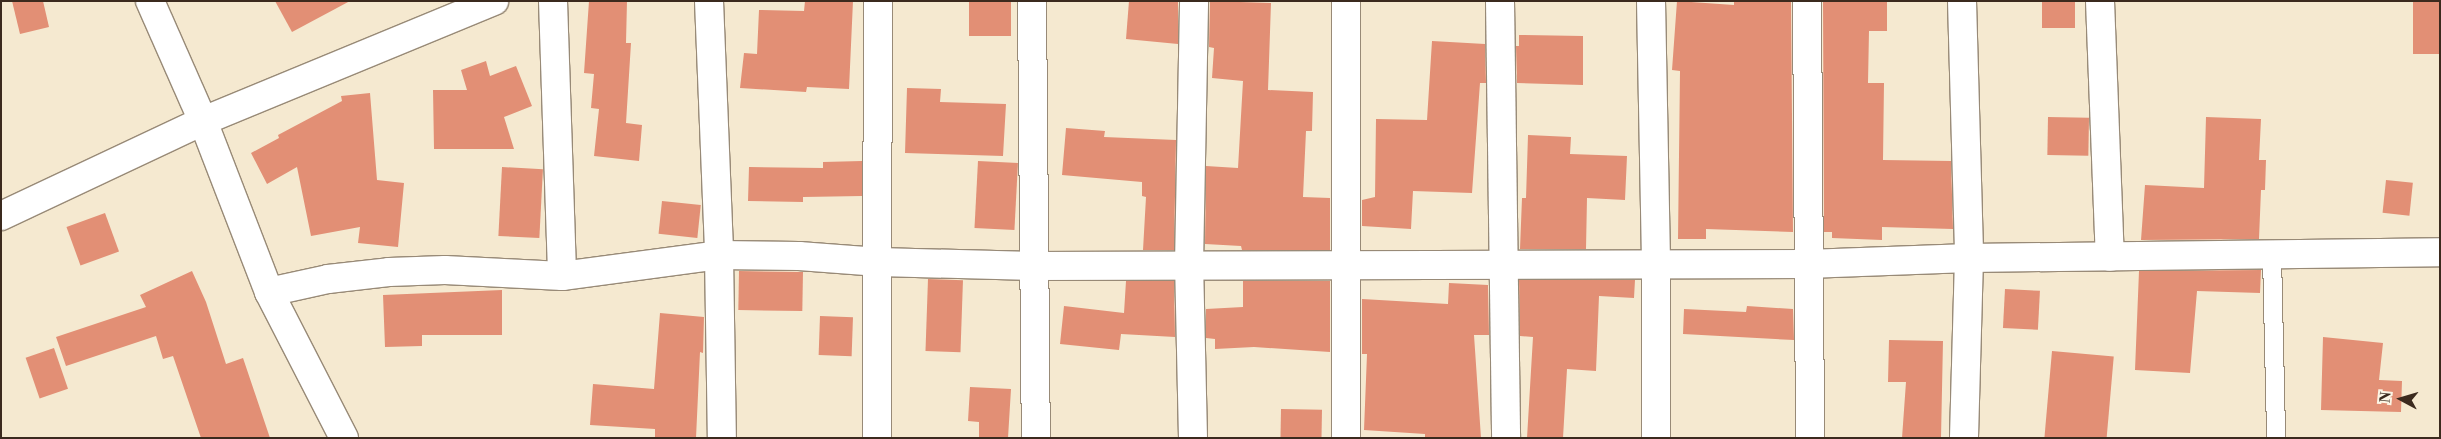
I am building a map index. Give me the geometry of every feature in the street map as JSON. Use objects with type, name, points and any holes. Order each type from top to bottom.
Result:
[{"type":"street","points":[[150,1],[203,120],[270,292],[344,438]]},
{"type":"street","points":[[1,216],[203,120],[494,1]]},
{"type":"street","points":[[553,1],[562,276]]},
{"type":"street","points":[[709,1],[720,255],[722,438]]},
{"type":"street","points":[[877,438],[879,262],[878,1]]},
{"type":"street","points":[[1032,1],[1036,438]]},
{"type":"street","points":[[1193,438],[1189,265],[1194,1]]},
{"type":"street","points":[[1346,1],[1346,438]]},
{"type":"street","points":[[1500,1],[1502,265],[1506,438]]},
{"type":"street","points":[[1651,1],[1656,264],[1656,438]]},
{"type":"street","points":[[1807,1],[1807,264],[1810,438]]},
{"type":"street","points":[[1962,1],[1969,258],[1964,438]]},
{"type":"street","points":[[2100,1],[2110,257]]},
{"type":"street","points":[[270,292],[328,279],[389,272],[445,270],[562,276],[720,255],[799,256],[879,262],[1034,266],[1807,264],[1969,258],[2272,256],[2440,252]]},
{"type":"lane","points":[[2272,256],[2276,438]]},
{"type":"building","points":[[12,1],[43,1],[49,27],[20,34]]},
{"type":"building","points":[[275,1],[350,1],[292,32]]},
{"type":"building","points":[[589,1],[627,1],[626,43],[631,43],[626,123],[642,125],[639,161],[594,156],[599,109],[591,108],[594,74],[584,73]]},
{"type":"building","points":[[805,1],[853,1],[849,89],[807,87],[806,92],[740,88],[744,53],[757,54],[759,10],[804,11]]},
{"type":"building","points":[[969,1],[1011,1],[1011,36],[969,36]]},
{"type":"building","points":[[1129,1],[1178,1],[1178,44],[1126,39]]},
{"type":"building","points":[[1210,1],[1271,3],[1268,90],[1313,92],[1312,131],[1306,131],[1303,197],[1330,198],[1330,250],[1242,250],[1241,246],[1205,244],[1206,166],[1238,168],[1243,81],[1212,78],[1214,48],[1209,47]]},
{"type":"building","points":[[1677,1],[1734,5],[1734,1],[1791,1],[1793,232],[1706,229],[1706,239],[1678,239],[1680,71],[1672,70]]},
{"type":"building","points":[[1823,1],[1887,1],[1887,31],[1869,31],[1868,83],[1884,83],[1883,160],[1951,161],[1953,229],[1882,227],[1882,240],[1832,238],[1832,232],[1824,232]]},
{"type":"building","points":[[2042,1],[2075,1],[2075,28],[2042,28]]},
{"type":"building","points":[[2413,1],[2440,1],[2440,54],[2413,54]]},
{"type":"building","points":[[1519,35],[1583,36],[1583,85],[1517,83],[1516,46],[1519,46]]},
{"type":"building","points":[[1432,41],[1485,44],[1486,83],[1480,83],[1472,193],[1413,191],[1411,229],[1362,226],[1362,200],[1375,197],[1376,119],[1427,120]]},
{"type":"building","points":[[486,61],[490,76],[516,66],[532,106],[504,117],[514,149],[434,149],[433,90],[467,90],[461,70]]},
{"type":"building","points":[[907,88],[941,89],[940,102],[1006,104],[1003,156],[905,153]]},
{"type":"building","points":[[370,93],[377,180],[404,183],[398,247],[358,243],[360,227],[311,236],[297,167],[267,184],[251,153],[279,138],[278,135],[342,101],[341,96]]},
{"type":"building","points":[[2048,117],[2089,118],[2088,156],[2047,155]]},
{"type":"building","points":[[2206,117],[2261,119],[2259,160],[2266,160],[2265,190],[2261,190],[2259,239],[2141,240],[2145,185],[2204,188]]},
{"type":"building","points":[[1066,128],[1105,131],[1104,137],[1176,140],[1174,250],[1143,250],[1146,197],[1142,196],[1142,182],[1062,175]]},
{"type":"building","points":[[1528,135],[1571,137],[1570,154],[1627,156],[1625,200],[1587,198],[1586,249],[1520,249],[1522,198],[1526,198]]},
{"type":"building","points":[[862,161],[862,196],[803,197],[803,202],[748,201],[749,167],[823,168],[823,162]]},
{"type":"building","points":[[978,161],[1018,163],[1014,230],[974,228]]},
{"type":"building","points":[[502,167],[543,169],[539,238],[498,236]]},
{"type":"building","points":[[2386,180],[2413,183],[2409,216],[2383,213]]},
{"type":"building","points":[[662,201],[701,205],[697,238],[659,234]]},
{"type":"building","points":[[105,213],[119,252],[80,266],[66,227]]},
{"type":"building","points":[[2261,270],[2260,293],[2197,291],[2190,373],[2135,370],[2139,271]]},
{"type":"building","points":[[192,271],[206,302],[226,364],[243,358],[270,438],[201,438],[173,356],[163,359],[156,336],[66,366],[56,337],[146,307],[140,295]]},
{"type":"building","points":[[739,271],[803,272],[802,311],[738,310]]},
{"type":"building","points":[[928,279],[963,280],[960,352],[925,351]]},
{"type":"building","points":[[1519,280],[1635,280],[1634,298],[1599,296],[1596,371],[1567,369],[1563,438],[1527,438],[1533,337],[1520,336]]},
{"type":"building","points":[[1126,281],[1174,281],[1175,337],[1121,334],[1119,350],[1060,344],[1064,306],[1124,313]]},
{"type":"building","points":[[1243,281],[1330,281],[1330,352],[1254,347],[1215,349],[1215,339],[1206,338],[1206,309],[1243,307]]},
{"type":"building","points":[[1449,283],[1488,285],[1489,335],[1474,335],[1481,438],[1425,438],[1425,434],[1364,430],[1367,354],[1362,354],[1362,299],[1448,304]]},
{"type":"building","points":[[2005,289],[2040,291],[2038,330],[2003,328]]},
{"type":"building","points":[[502,290],[502,335],[422,335],[422,346],[385,347],[383,295]]},
{"type":"building","points":[[1747,306],[1793,309],[1794,340],[1683,334],[1684,309],[1746,312]]},
{"type":"building","points":[[660,313],[704,317],[703,353],[700,352],[696,438],[655,438],[655,429],[590,425],[593,384],[654,389]]},
{"type":"building","points":[[820,316],[853,317],[852,356],[819,355]]},
{"type":"building","points":[[2323,337],[2383,343],[2379,380],[2402,381],[2401,412],[2321,410]]},
{"type":"building","points":[[1889,340],[1943,341],[1941,438],[1902,438],[1906,382],[1888,382]]},
{"type":"building","points":[[54,348],[68,389],[40,398],[26,358]]},
{"type":"building","points":[[2052,351],[2114,356],[2107,438],[2044,438]]},
{"type":"building","points":[[970,387],[1011,389],[1008,438],[979,438],[979,422],[968,421]]},
{"type":"building","points":[[1281,409],[1322,410],[1322,438],[1280,438]]}]
